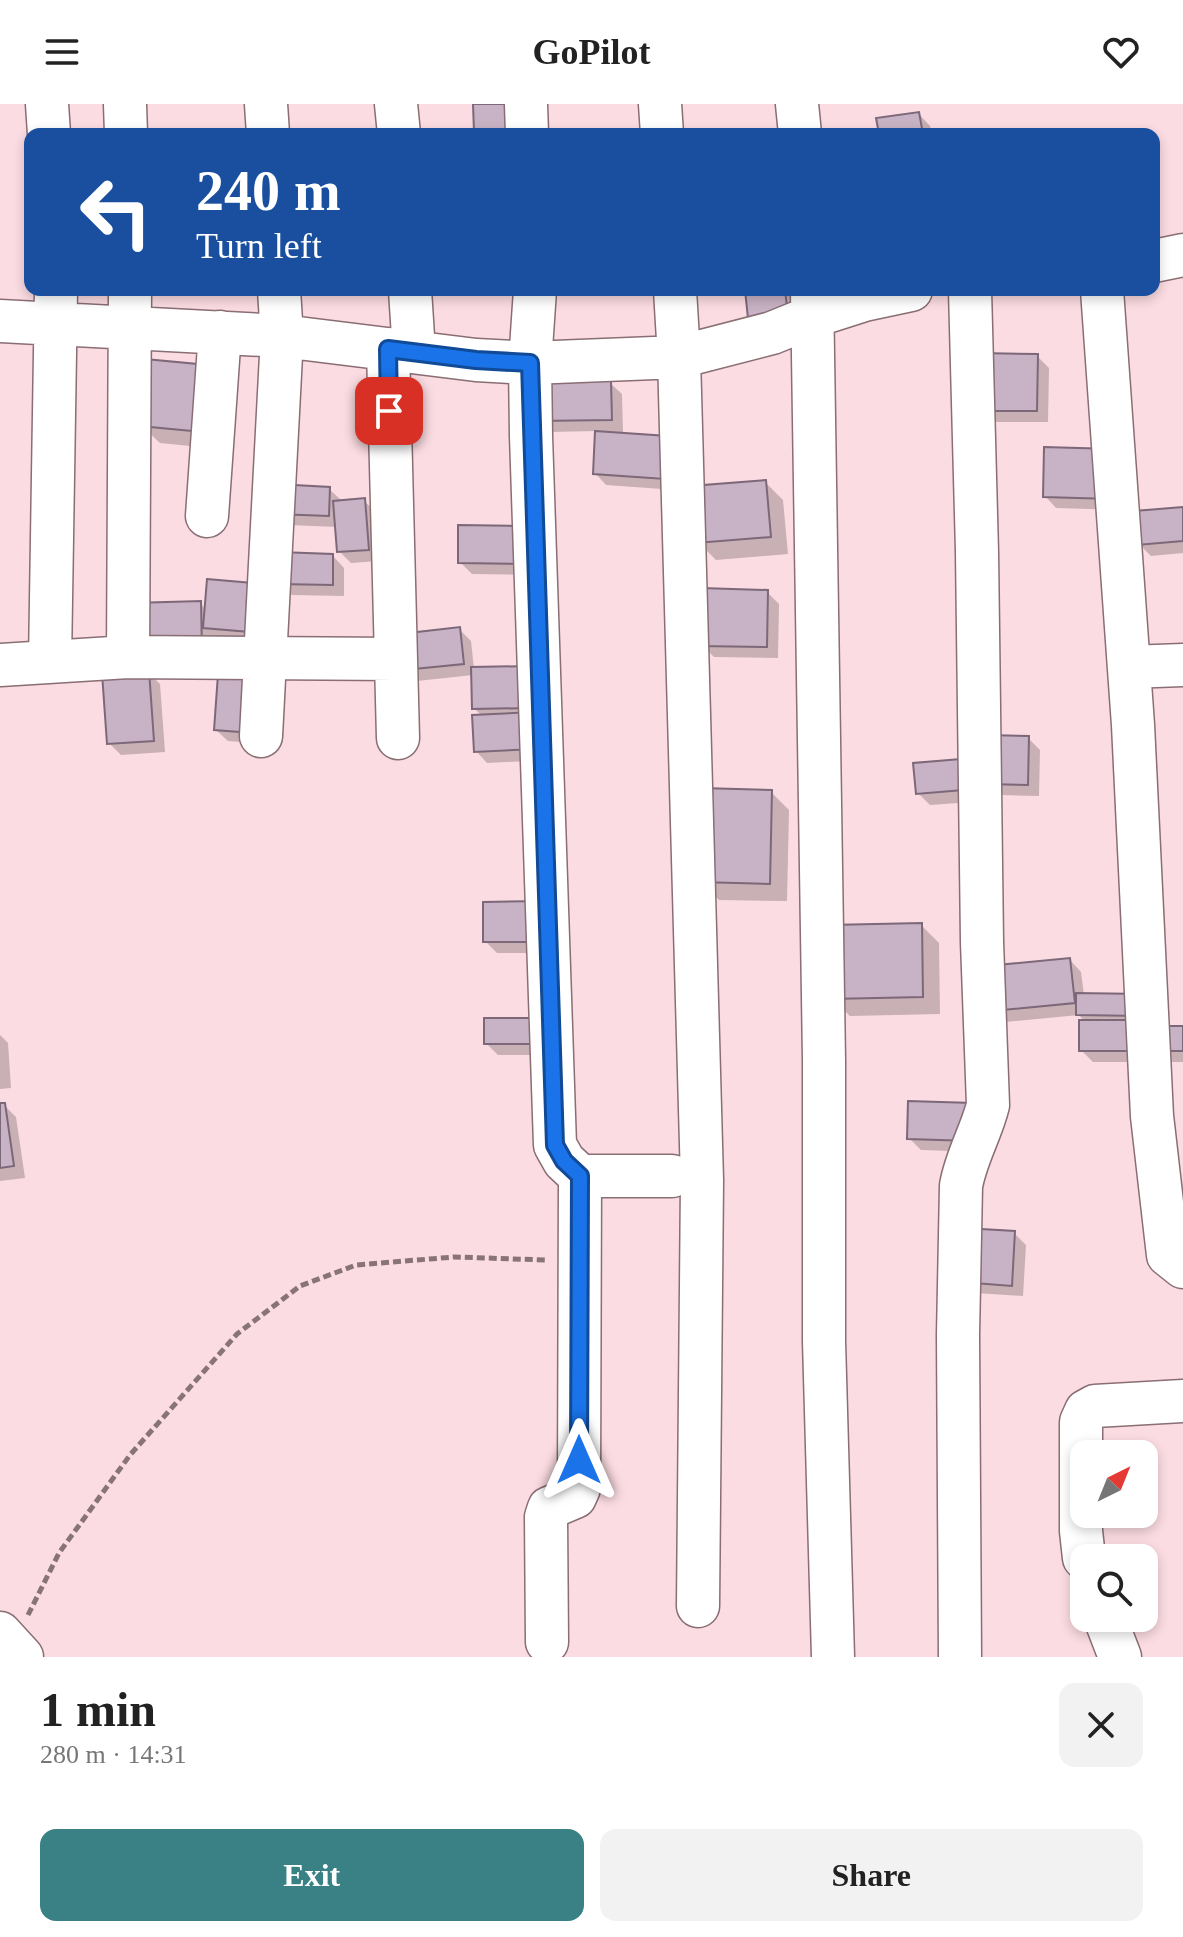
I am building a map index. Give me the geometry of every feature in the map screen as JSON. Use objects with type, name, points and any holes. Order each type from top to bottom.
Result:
[{"type":"street","points":[[47,104],[49,128]]},
{"type":"street","points":[[125,104],[126,128]]},
{"type":"street","points":[[266,104],[268,128]]},
{"type":"street","points":[[396,104],[398,128]]},
{"type":"street","points":[[526,104],[527,128]]},
{"type":"street","points":[[660,104],[662,128]]},
{"type":"street","points":[[797,104],[799,128]]},
{"type":"street","points":[[1160,260],[1183,255]]},
{"type":"street","points":[[261,736],[282,336],[279,296]]},
{"type":"street","points":[[398,738],[395,659],[401,350],[409,296]]},
{"type":"street","points":[[535,296],[530,363],[555,1145],[564,1161],[580,1176],[672,1176]]},
{"type":"street","points":[[675,296],[702,1180],[698,1606]]},
{"type":"street","points":[[0,321],[57,306],[130,308],[220,332],[530,363],[679,357],[772,333],[813,303],[883,296]]},
{"type":"street","points":[[960,1657],[958,1335],[961,1186],[964,1169],[982,1128],[988,1105],[982,942],[970,296]]},
{"type":"street","points":[[1102,296],[1129,667],[1152,1116],[1168,1255],[1183,1267]]},
{"type":"street","points":[[813,303],[824,1061],[824,1341],[833,1657]]},
{"type":"street","points":[[50,662],[57,306]]},
{"type":"street","points":[[128,657],[130,308]]},
{"type":"street","points":[[207,516],[220,332]]},
{"type":"street","points":[[0,665],[128,657],[395,659]]},
{"type":"street","points":[[1129,667],[1183,665]]},
{"type":"street","points":[[547,1642],[546,1517],[549,1508],[575,1497],[579,1488],[580,1176]]},
{"type":"street","points":[[1082,1544],[1081,1422],[1086,1411],[1095,1406],[1183,1401]]},
{"type":"street","points":[[1110,1632],[1120,1657]]},
{"type":"path","points":[[11,1646],[59,1553],[130,1455],[237,1334],[300,1286],[356,1265],[454,1257],[580,1262]]},
{"type":"building","points":[[473,104],[520,104],[521,128],[474,128]]},
{"type":"building","points":[[919,112],[922,128],[878,128],[876,118]]},
{"type":"building","points":[[746,296],[786,296],[789,324],[749,328]]},
{"type":"building","points":[[979,353],[1038,354],[1037,411],[978,411]]},
{"type":"building","points":[[145,359],[208,365],[202,432],[140,426]]},
{"type":"building","points":[[534,381],[611,381],[612,420],[535,421]]},
{"type":"building","points":[[595,431],[668,436],[665,479],[593,474]]},
{"type":"building","points":[[1044,447],[1113,449],[1112,499],[1043,497]]},
{"type":"building","points":[[766,480],[771,537],[696,543],[691,486]]},
{"type":"building","points":[[276,484],[330,487],[329,516],[275,514]]},
{"type":"building","points":[[365,498],[369,550],[337,552],[333,501]]},
{"type":"building","points":[[1183,507],[1183,541],[1137,545],[1134,511]]},
{"type":"building","points":[[458,525],[523,526],[523,564],[458,563]]},
{"type":"building","points":[[279,552],[333,554],[333,585],[278,584]]},
{"type":"building","points":[[207,579],[265,584],[261,633],[203,628]]},
{"type":"building","points":[[701,588],[768,590],[767,647],[700,646]]},
{"type":"building","points":[[201,601],[202,651],[133,652],[132,603]]},
{"type":"building","points":[[460,627],[464,664],[404,670],[400,634]]},
{"type":"building","points":[[531,666],[532,708],[472,709],[471,667]]},
{"type":"building","points":[[149,670],[154,741],[107,744],[102,673]]},
{"type":"building","points":[[218,674],[256,676],[253,733],[214,730]]},
{"type":"building","points":[[534,712],[536,749],[474,752],[472,715]]},
{"type":"building","points":[[987,735],[1029,736],[1028,785],[986,784]]},
{"type":"building","points":[[973,758],[975,789],[916,794],[913,763]]},
{"type":"building","points":[[701,788],[772,790],[770,884],[699,882]]},
{"type":"building","points":[[543,901],[544,942],[483,942],[483,902]]},
{"type":"building","points":[[922,923],[923,997],[830,999],[828,925]]},
{"type":"building","points":[[1070,958],[1075,1003],[992,1011],[987,966]]},
{"type":"building","points":[[1076,993],[1143,994],[1142,1016],[1076,1015]]},
{"type":"building","points":[[484,1018],[540,1018],[540,1044],[484,1044]]},
{"type":"building","points":[[1079,1020],[1142,1020],[1142,1051],[1079,1051]]},
{"type":"building","points":[[1158,1026],[1183,1026],[1183,1051],[1158,1051]]},
{"type":"building","points":[[908,1101],[973,1103],[972,1141],[907,1139]]},
{"type":"building","points":[[0,1103],[5,1103],[14,1166],[0,1168]]},
{"type":"building","points":[[964,1228],[1015,1231],[1012,1286],[961,1282]]},
{"type":"route","points":[[389,411],[388,349],[530,363],[555,1145],[564,1161],[580,1176],[579,1460]]}]
